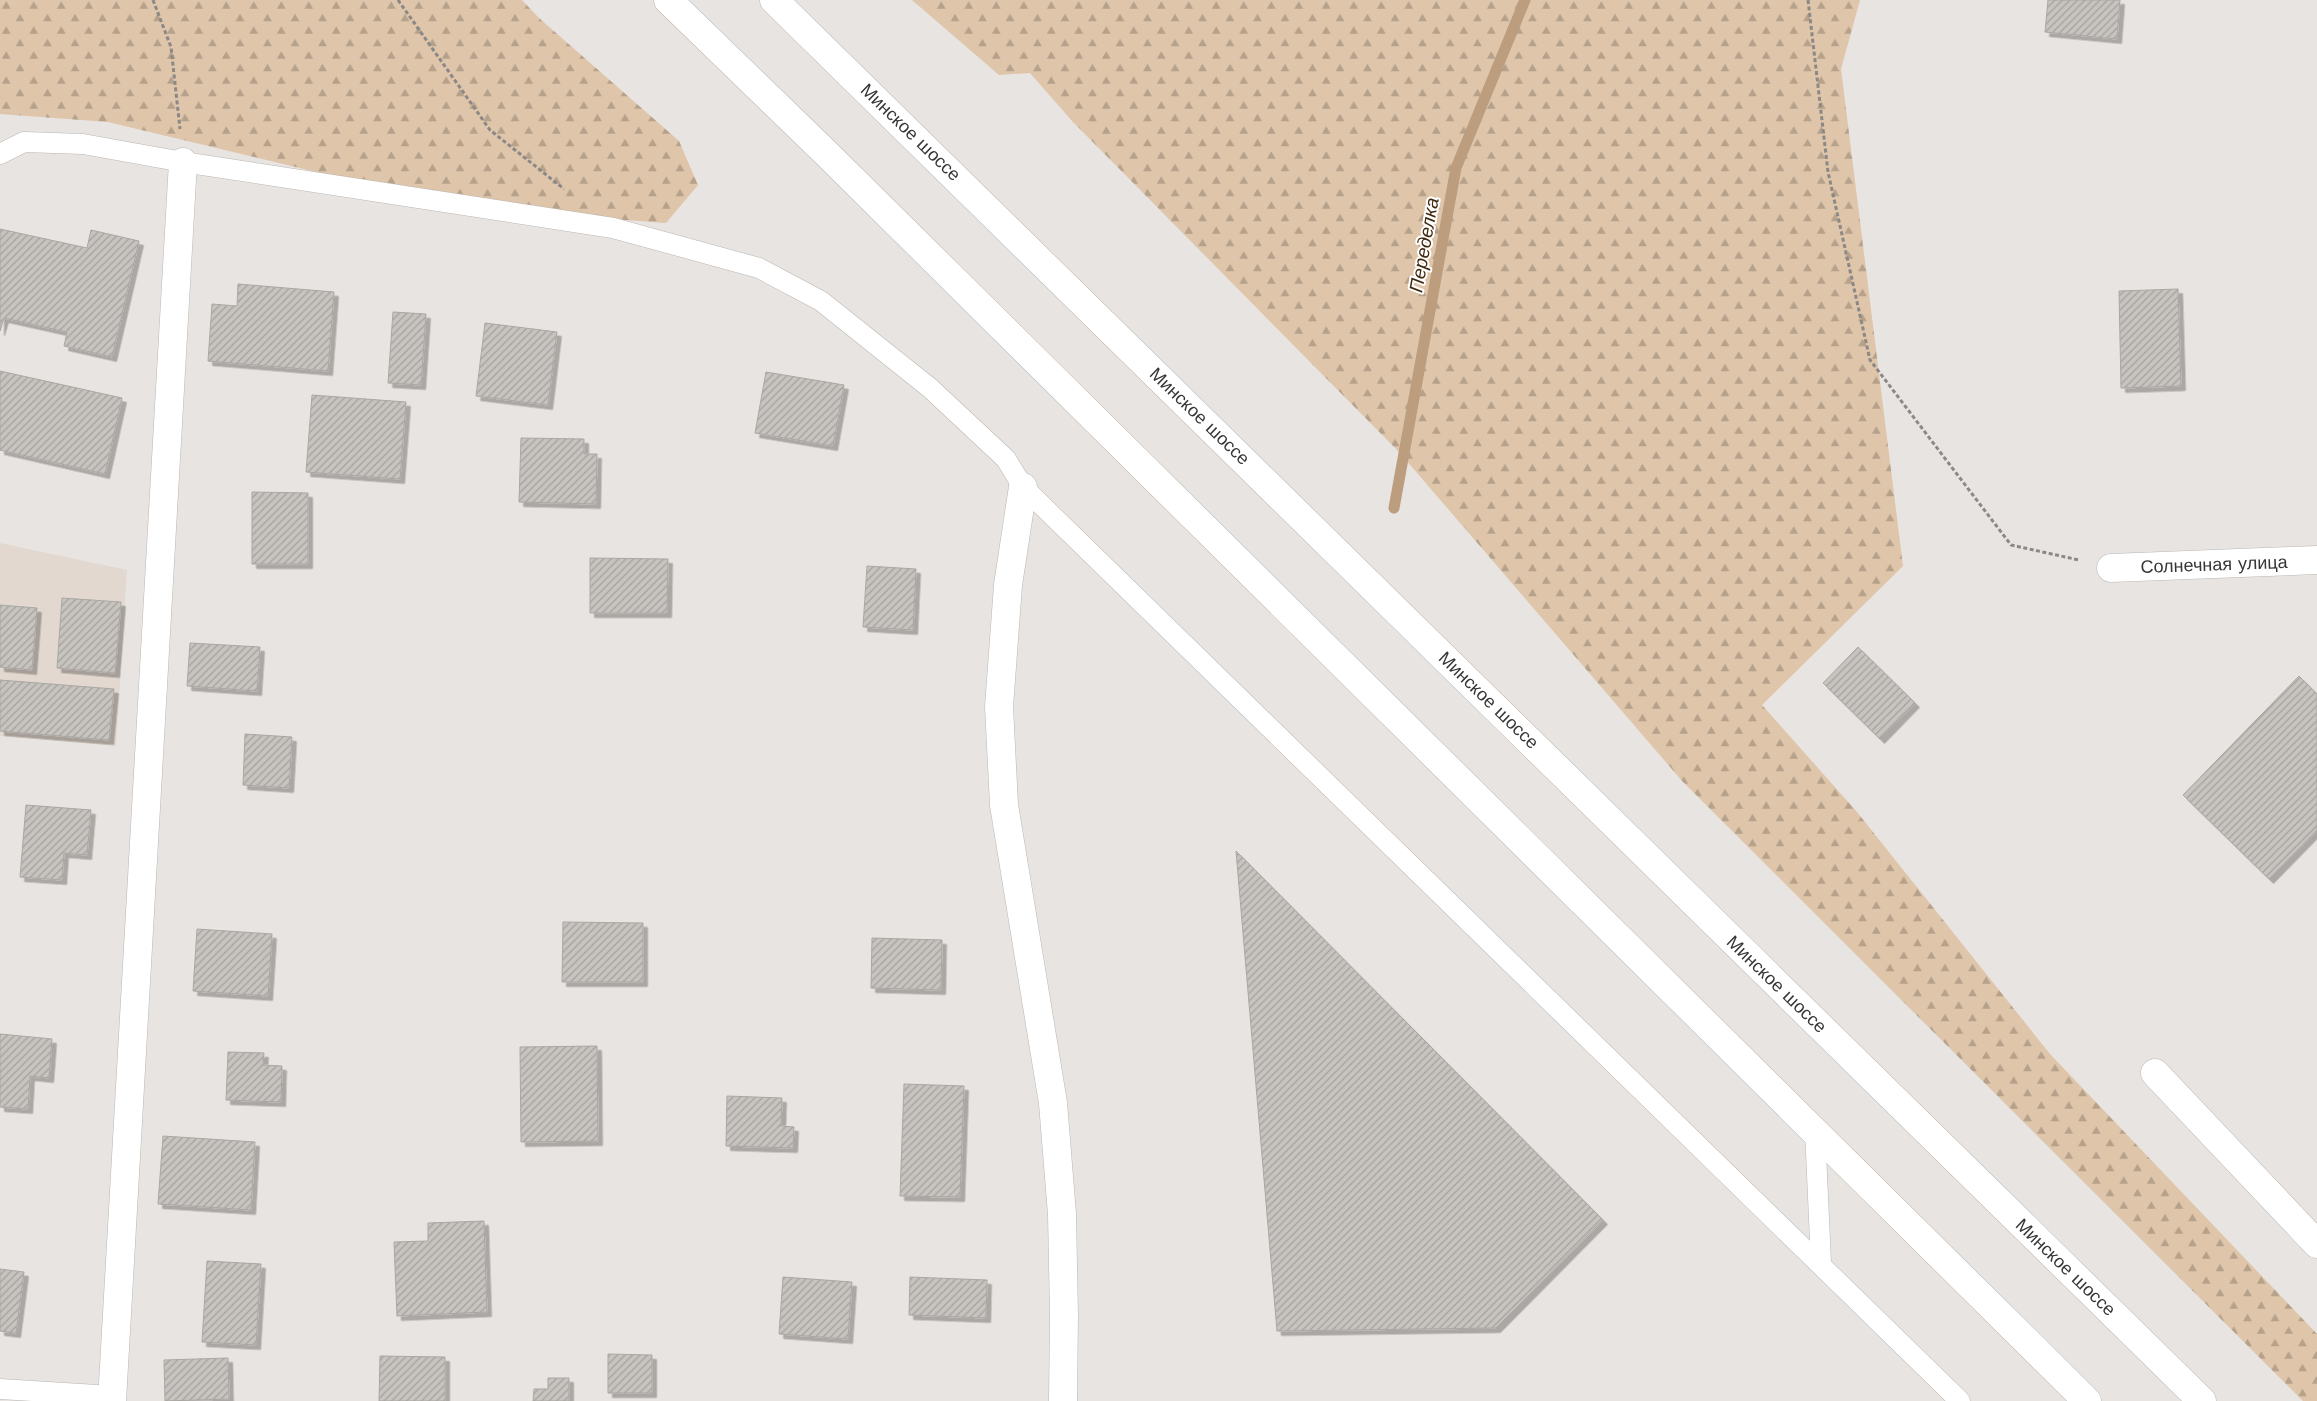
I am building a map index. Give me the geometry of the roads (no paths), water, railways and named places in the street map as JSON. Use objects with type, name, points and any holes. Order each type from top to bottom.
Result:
[{"type":"main road","points":[[668,0],[848,175],[2087,1401]]},
{"type":"main road","name":"Минское шоссе","points":[[774,0],[2202,1401]]},
{"type":"main road","points":[[112,1398],[183,162]]},
{"type":"main road","points":[[1023,487],[1008,585],[999,706],[1004,805],[1052,1103],[1062,1214],[1064,1315],[1062,1401]]},
{"type":"main road","name":"Солнечная улица","points":[[2111,568],[2317,560]]},
{"type":"main road","points":[[2156,1073],[2317,1244]]},
{"type":"lane","points":[[0,154],[24,142],[83,144],[183,162],[613,228],[759,268],[821,301],[930,388],[1006,459],[1023,487],[1960,1401]]},
{"type":"lane","points":[[1815,1130],[1821,1264]]},
{"type":"lane","points":[[0,1389],[112,1398]]},
{"type":"waterway","name":"Переделка","points":[[1394,508],[1456,168],[1525,0]]}]
